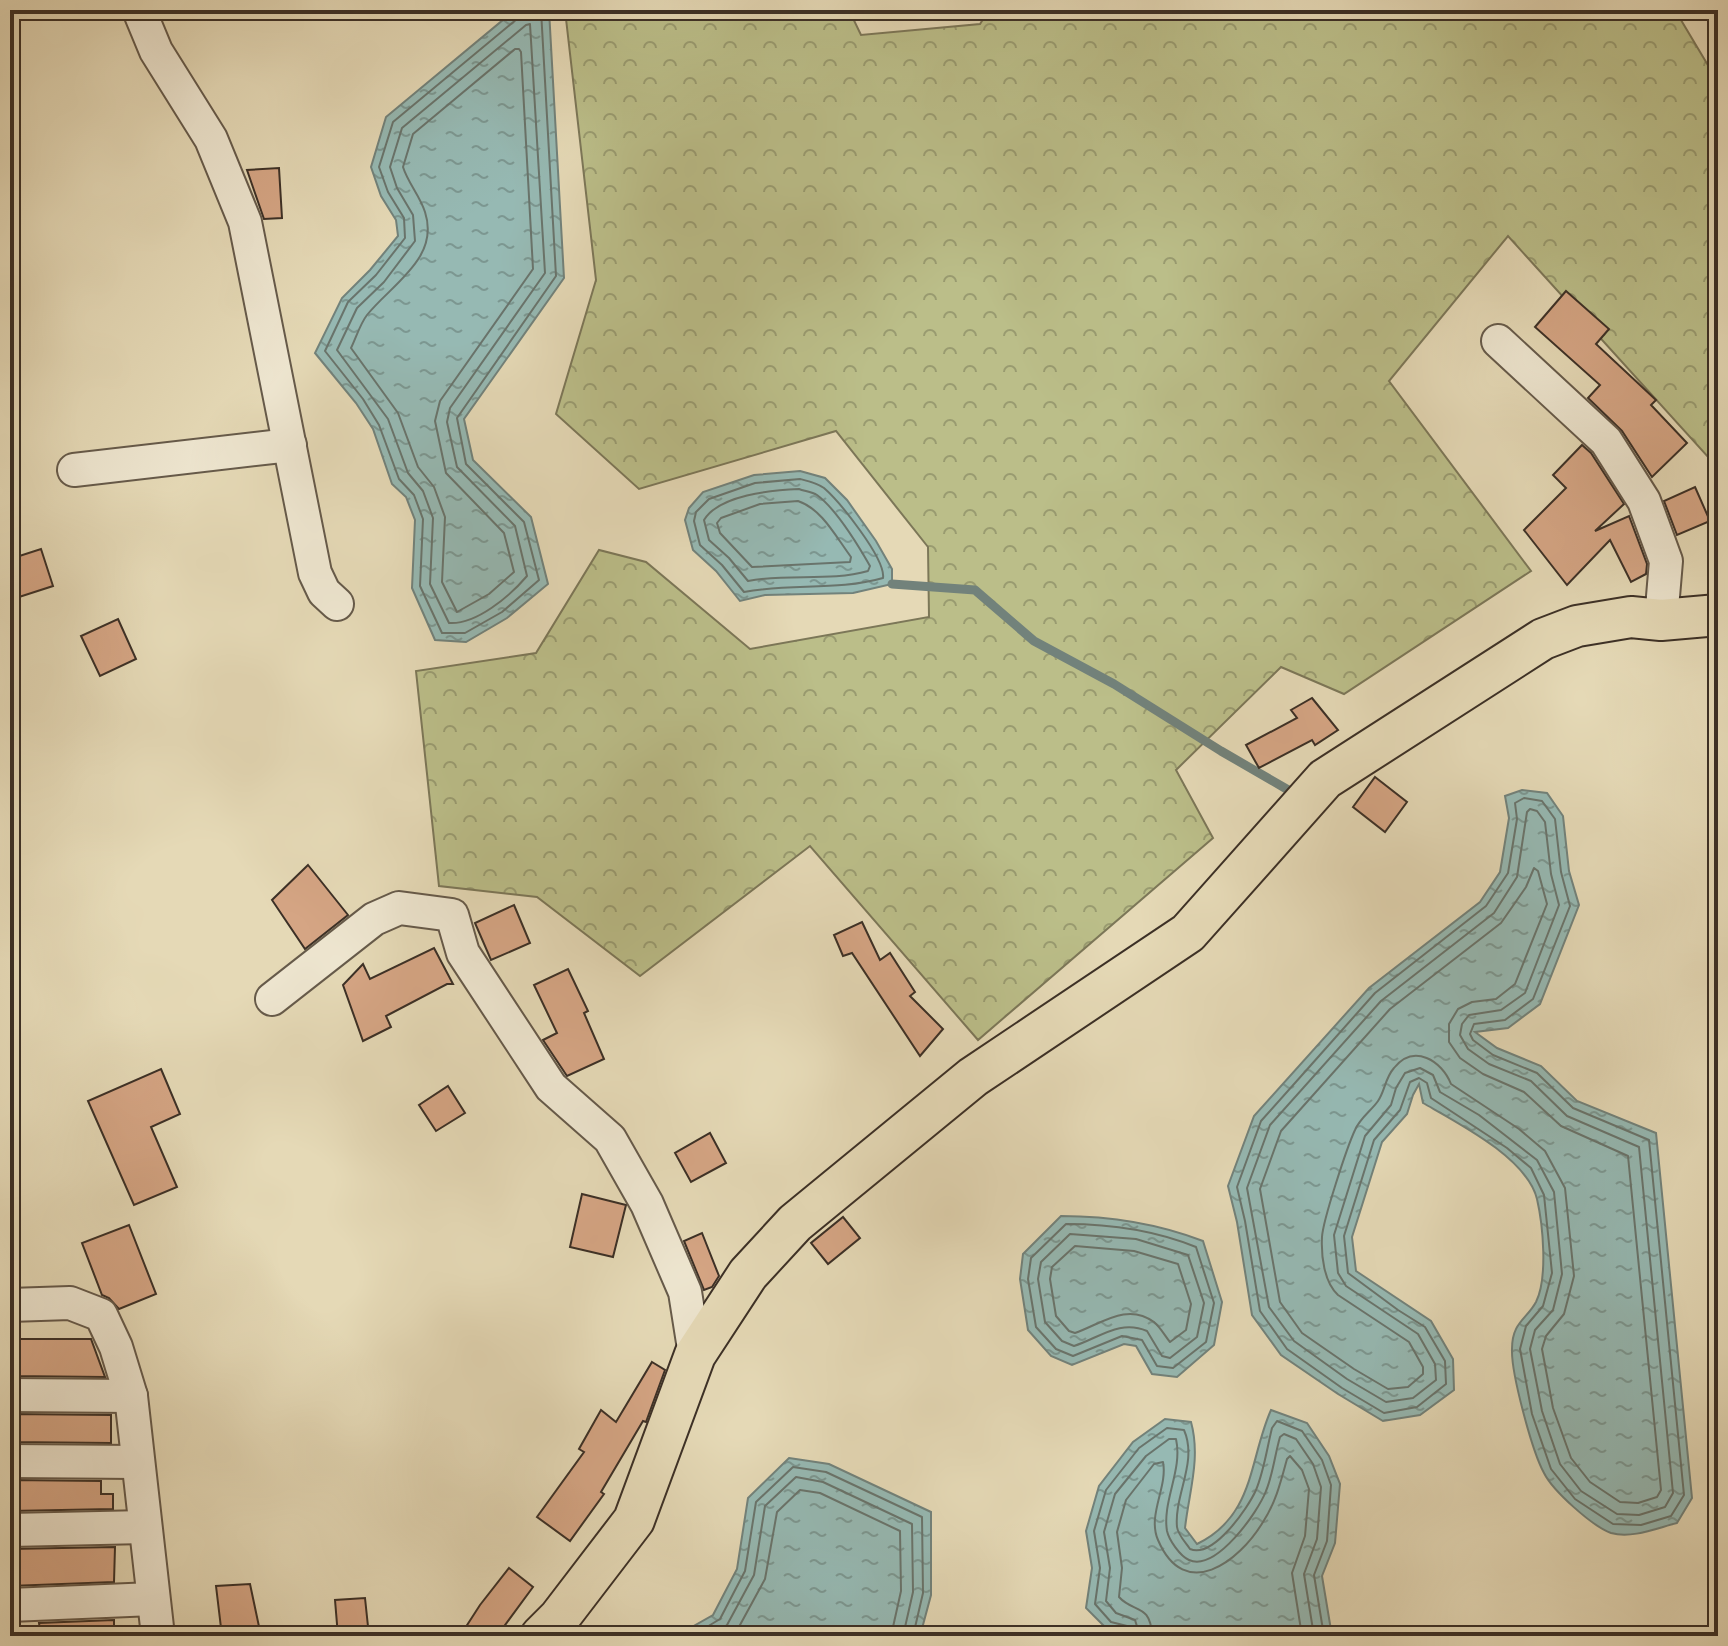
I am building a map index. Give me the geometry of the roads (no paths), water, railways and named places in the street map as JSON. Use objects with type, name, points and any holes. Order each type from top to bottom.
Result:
[{"type":"main road","points":[[541,1636],[559,1618],[634,1520],[695,1355],[748,1274],[795,1223],[973,1077],[1188,933],[1325,779],[1543,639],[1577,626],[1631,617],[1661,620],[1718,615]]},
{"type":"street","points":[[139,10],[156,51],[211,139],[245,222],[315,573],[324,592],[337,604]]},
{"type":"street","points":[[1498,341],[1606,441],[1644,501],[1666,561],[1661,620]]},
{"type":"street","points":[[74,470],[290,445]]},
{"type":"street","points":[[272,999],[374,919],[399,908],[436,910],[452,915],[463,953],[551,1087],[610,1139],[647,1204],[685,1292],[695,1355]]},
{"type":"street","points":[[10,1305],[70,1303],[101,1315],[116,1347],[131,1396],[158,1636]]},
{"type":"street","points":[[10,1395],[131,1396]]},
{"type":"street","points":[[10,1461],[137,1462]]},
{"type":"street","points":[[10,1530],[145,1527]]},
{"type":"street","points":[[10,1605],[153,1599]]},
{"type":"water","points":[[515,10],[549,10],[564,278],[464,419],[473,460],[531,517],[548,584],[507,618],[466,642],[435,640],[412,588],[415,520],[406,497],[392,484],[373,429],[315,353],[342,298],[398,236],[396,220],[381,196],[371,167],[386,117]]},
{"type":"water","points":[[800,471],[825,478],[847,500],[892,569],[892,584],[853,593],[765,595],[740,601],[716,571],[693,550],[685,520],[689,508],[703,492],[754,475]]},
{"type":"water","points":[[1522,790],[1547,793],[1563,816],[1569,871],[1579,905],[1540,1004],[1508,1028],[1475,1032],[1497,1048],[1541,1066],[1577,1101],[1656,1133],[1692,1498],[1677,1523],[1636,1534],[1611,1533],[1584,1516],[1549,1480],[1534,1448],[1523,1412],[1512,1349],[1514,1333],[1540,1292],[1543,1266],[1541,1223],[1531,1184],[1506,1156],[1472,1131],[1423,1103],[1419,1084],[1407,1114],[1382,1142],[1352,1237],[1356,1271],[1431,1321],[1453,1359],[1454,1390],[1420,1415],[1383,1421],[1281,1355],[1252,1315],[1228,1186],[1254,1116],[1369,988],[1480,902],[1500,872],[1509,818],[1505,796]]},
{"type":"water","points":[[1061,1216],[1133,1222],[1203,1241],[1222,1302],[1214,1345],[1177,1377],[1152,1374],[1136,1346],[1124,1344],[1072,1365],[1051,1356],[1028,1330],[1020,1279],[1023,1254]]},
{"type":"water","points":[[1271,1410],[1307,1423],[1329,1456],[1340,1484],[1335,1543],[1322,1576],[1332,1636],[1144,1636],[1108,1630],[1086,1608],[1092,1568],[1086,1531],[1099,1486],[1133,1442],[1165,1419],[1191,1422],[1195,1462],[1185,1528],[1197,1544],[1216,1532],[1240,1502]]},
{"type":"water","points":[[789,1458],[829,1464],[931,1512],[931,1595],[920,1636],[676,1636],[713,1615],[737,1569],[748,1498]]},
{"type":"waterway","points":[[892,584],[975,590],[1034,641],[1114,684],[1290,791]]}]
